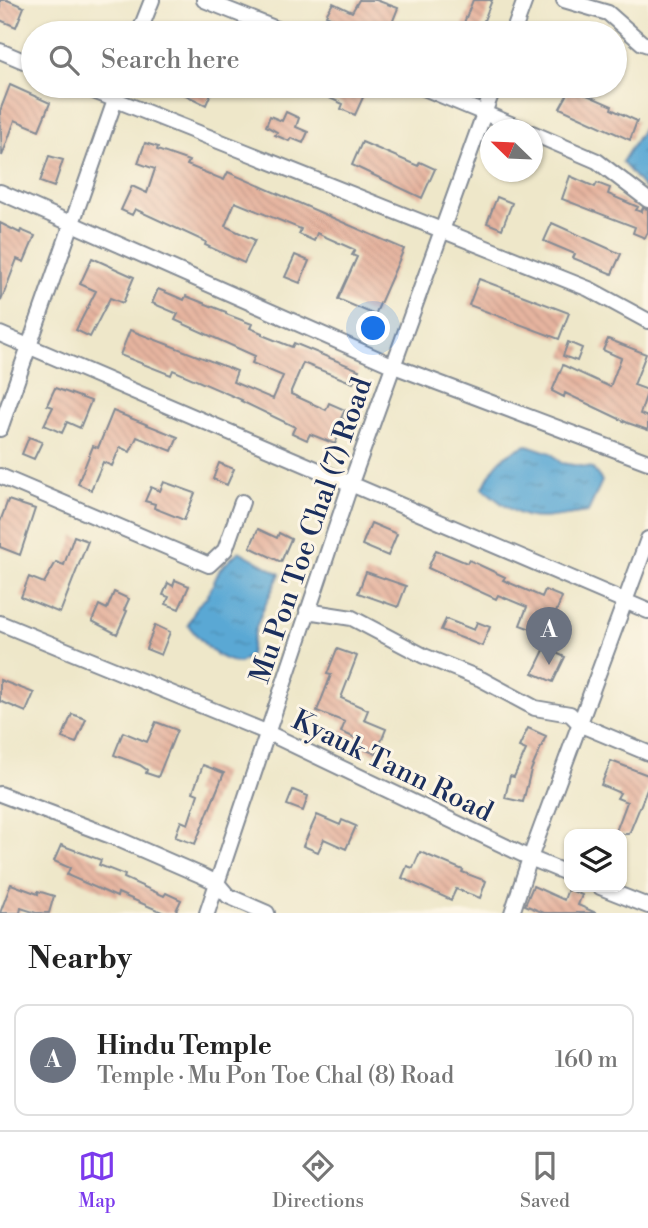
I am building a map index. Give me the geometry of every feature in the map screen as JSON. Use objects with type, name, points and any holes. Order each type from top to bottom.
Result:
[{"type":"street","points":[[144,21],[152,0]]},
{"type":"street","points":[[204,0],[257,21]]},
{"type":"street","points":[[517,21],[524,0]]},
{"type":"street","points":[[564,0],[608,13],[617,21]]},
{"type":"street","points":[[627,30],[648,45]]},
{"type":"street","points":[[0,51],[21,60]]},
{"type":"street","points":[[110,98],[589,289],[648,321]]},
{"type":"street","points":[[449,98],[501,119]]},
{"type":"street","name":"Mu Pon Toe Chal (7) Road","points":[[207,913],[351,483],[490,98]]},
{"type":"street","points":[[0,429],[115,100]]},
{"type":"street","points":[[543,137],[597,161],[648,200]]},
{"type":"street","points":[[0,192],[394,366],[648,461]]},
{"type":"street","points":[[0,334],[648,611]]},
{"type":"street","points":[[0,476],[209,565],[225,550],[242,502]]},
{"type":"street","points":[[512,913],[623,601],[648,539]]},
{"type":"street","points":[[307,611],[352,618],[424,656],[481,679],[534,708],[570,714],[581,725],[648,753]]},
{"type":"street","name":"Kyauk Tann Road","points":[[0,624],[266,732],[564,872]]},
{"type":"street","points":[[0,794],[111,836],[217,883],[228,896],[267,913]]},
{"type":"street","points":[[613,892],[648,906]]},
{"type":"water","points":[[648,121],[648,193],[622,162]]},
{"type":"water","points":[[527,445],[551,453],[561,463],[592,468],[602,481],[588,512],[543,518],[521,515],[483,488],[500,461],[511,452]]},
{"type":"water","points":[[239,551],[280,574],[258,623],[250,655],[240,663],[217,655],[188,625],[197,606],[207,597],[220,569]]},
{"type":"building","points":[[0,0],[24,7],[16,27],[0,20]]},
{"type":"building","points":[[359,0],[376,0],[398,8],[393,21],[338,21],[326,15],[333,3],[352,12]]},
{"type":"building","points":[[473,0],[492,0],[484,21],[465,21]]},
{"type":"building","points":[[10,85],[21,90],[21,98],[39,98],[50,103],[39,130],[15,120],[2,156],[0,111]]},
{"type":"building","points":[[192,98],[209,98],[206,105]]},
{"type":"building","points":[[330,98],[363,98],[355,115],[341,109],[343,104]]},
{"type":"building","points":[[566,98],[594,98],[637,121],[630,140],[560,108]]},
{"type":"building","points":[[286,112],[299,118],[296,127],[308,132],[303,143],[275,135],[277,132],[266,126],[270,116],[282,121]]},
{"type":"building","points":[[362,142],[418,166],[420,162],[435,169],[422,198],[352,165]]},
{"type":"building","points":[[145,143],[189,161],[187,165],[224,180],[228,172],[404,249],[375,315],[338,299],[357,257],[352,255],[355,250],[317,233],[314,241],[299,234],[301,229],[235,202],[225,226],[255,240],[244,263],[135,209],[132,215],[121,210],[132,186],[147,193],[155,169],[138,163]]},
{"type":"building","points":[[49,156],[63,160],[54,187],[40,182]]},
{"type":"building","points":[[570,176],[595,187],[597,183],[610,188],[608,194],[638,207],[636,210],[641,212],[643,208],[648,209],[648,232],[645,238],[633,233],[635,227],[562,199]]},
{"type":"building","points":[[497,197],[512,203],[502,229],[487,223]]},
{"type":"building","points":[[0,223],[20,233],[21,230],[35,236],[24,262],[17,259],[1,301]]},
{"type":"building","points":[[552,223],[621,254],[612,274],[573,258],[575,254],[544,241]]},
{"type":"building","points":[[295,255],[309,261],[300,283],[285,277]]},
{"type":"building","points":[[92,258],[134,277],[123,303],[110,298],[90,337],[76,330],[96,291],[80,284]]},
{"type":"building","points":[[479,279],[569,313],[559,339],[469,305]]},
{"type":"building","points":[[158,289],[184,300],[186,296],[226,312],[252,324],[250,328],[262,335],[292,347],[294,343],[359,370],[353,383],[303,363],[291,391],[291,394],[326,410],[329,403],[345,410],[341,418],[345,420],[335,444],[310,434],[307,440],[292,433],[295,427],[242,400],[173,370],[171,375],[120,355],[130,330],[237,371],[233,382],[273,399],[283,376],[252,363],[255,356],[175,320],[178,314],[152,303]]},
{"type":"building","points":[[608,339],[646,354],[634,385],[648,390],[640,414],[648,417],[648,430],[565,393],[564,397],[552,391],[563,365],[610,387],[621,358],[603,350]]},
{"type":"building","points":[[568,342],[582,348],[577,361],[563,356]]},
{"type":"building","points":[[55,388],[91,401],[80,428],[67,422],[62,433],[44,425],[53,407],[47,405]]},
{"type":"building","points":[[113,411],[178,437],[172,451],[137,437],[130,452],[120,447],[112,466],[103,462],[91,490],[78,484],[93,446],[98,448]]},
{"type":"building","points":[[29,437],[42,442],[34,459],[22,454]]},
{"type":"building","points":[[219,463],[234,469],[227,485],[213,479]]},
{"type":"building","points":[[164,482],[195,493],[184,520],[154,508],[155,504],[145,501],[151,487],[160,491]]},
{"type":"building","points":[[8,500],[35,509],[20,555],[0,547],[0,522]]},
{"type":"building","points":[[371,523],[397,534],[388,556],[362,545]]},
{"type":"building","points":[[258,529],[277,538],[279,533],[291,539],[281,562],[250,547]]},
{"type":"building","points":[[74,536],[88,541],[60,613],[21,597],[29,577],[44,583],[56,562],[64,565]]},
{"type":"building","points":[[436,550],[467,563],[469,560],[505,577],[503,580],[542,597],[545,590],[562,597],[547,635],[520,625],[527,607],[498,595],[496,599],[428,568]]},
{"type":"building","points":[[366,572],[406,586],[398,607],[358,593]]},
{"type":"building","points":[[175,580],[189,586],[179,609],[166,604],[169,597],[163,595],[168,583],[173,586]]},
{"type":"building","points":[[114,592],[129,599],[117,634],[92,621],[99,605],[107,609]]},
{"type":"building","points":[[446,619],[474,630],[477,622],[490,627],[482,646],[441,630]]},
{"type":"building","points":[[155,625],[170,632],[161,655],[146,649]]},
{"type":"building","points":[[545,648],[565,657],[553,682],[533,673]]},
{"type":"building","points":[[337,649],[357,656],[341,698],[368,710],[364,720],[386,729],[376,754],[361,748],[363,741],[341,732],[345,722],[317,711],[331,675],[327,674]]},
{"type":"building","points":[[0,680],[34,693],[26,712],[0,701]]},
{"type":"building","points":[[72,714],[86,719],[76,743],[62,738]]},
{"type":"building","points":[[156,722],[177,730],[158,777],[146,773],[147,770],[140,765],[114,755],[123,732],[147,742]]},
{"type":"building","points":[[528,728],[546,736],[531,770],[523,802],[505,798],[510,776],[514,777],[526,750],[519,747]]},
{"type":"building","points":[[611,761],[648,775],[648,787],[629,834],[627,829],[617,829],[627,802],[617,798],[620,793],[601,785]]},
{"type":"building","points":[[203,765],[224,773],[195,844],[175,837],[181,821],[188,824],[198,794],[193,792]]},
{"type":"building","points":[[293,790],[308,796],[303,811],[287,805]]},
{"type":"building","points":[[317,815],[340,825],[342,820],[356,826],[346,849],[324,839],[318,852],[303,846]]},
{"type":"building","points":[[61,845],[101,860],[99,865],[125,875],[124,878],[164,896],[166,893],[181,900],[175,913],[164,913],[118,893],[117,897],[67,875],[70,868],[54,861]]},
{"type":"building","points":[[420,852],[486,881],[480,898],[456,889],[451,900],[402,878],[407,866],[413,868]]},
{"type":"building","points":[[11,884],[38,894],[38,891],[54,896],[49,913],[36,913],[21,908],[20,913],[0,913]]},
{"type":"building","points":[[533,886],[564,900],[567,892],[582,895],[578,905],[596,913],[544,913],[525,905]]},
{"type":"place","name":"Hindu Temple","points":[[549,665]]}]
